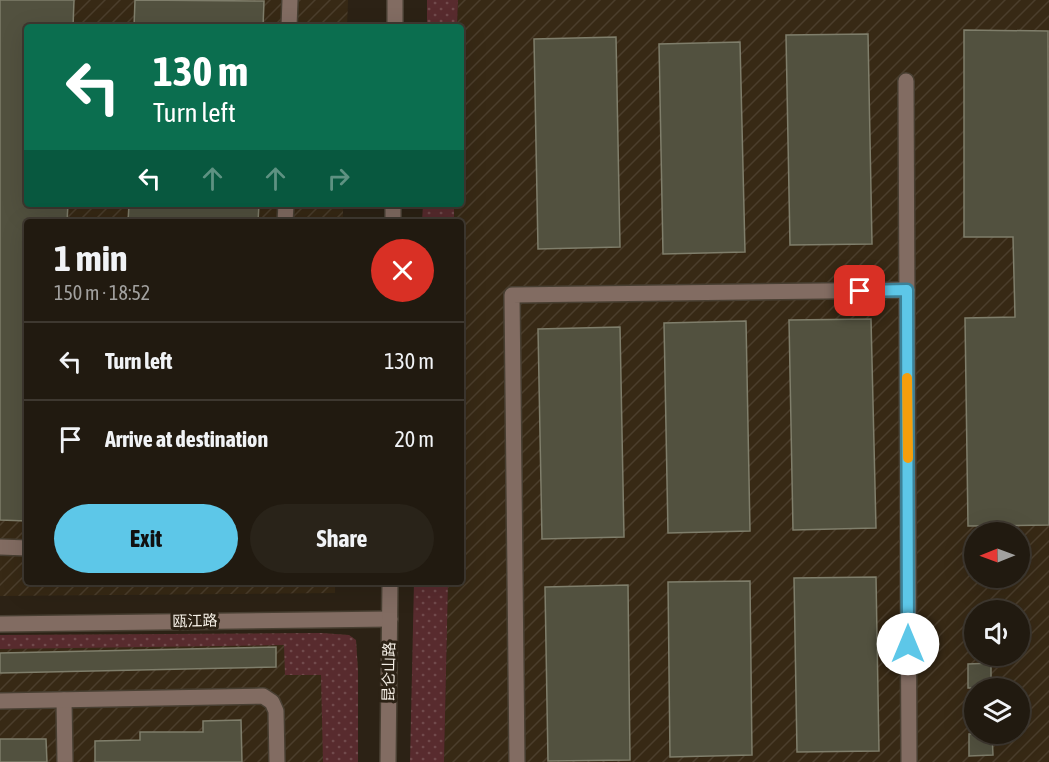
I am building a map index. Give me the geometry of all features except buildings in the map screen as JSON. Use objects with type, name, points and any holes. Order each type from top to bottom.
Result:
[{"type":"street","points":[[289,24],[290,0]]},
{"type":"street","points":[[395,0],[395,24]]},
{"type":"street","points":[[906,81],[909,762]]},
{"type":"street","points":[[517,762],[512,295],[907,290]]},
{"type":"street","points":[[0,548],[24,548]]},
{"type":"street","name":"昆仑山路","points":[[388,762],[390,585]]},
{"type":"street","name":"瓯江路","points":[[0,624],[390,619]]},
{"type":"street","points":[[0,702],[263,696],[272,702],[276,711],[277,762]]},
{"type":"street","points":[[64,700],[65,762]]},
{"type":"shaded area","points":[[0,0],[348,0],[347,24],[24,24],[24,207],[343,207],[343,219],[24,219],[24,585],[335,585],[335,593],[0,596]]},
{"type":"shaded area","points":[[427,0],[458,0],[457,24],[427,24]]},
{"type":"shaded area","points":[[458,0],[1049,0],[1049,762],[444,762],[448,585],[464,585],[464,219],[454,219],[454,207],[464,207],[464,24],[457,24]]},
{"type":"shaded area","points":[[423,207],[454,207],[454,219],[422,219]]},
{"type":"shaded area","points":[[414,585],[448,585],[444,762],[410,762]]},
{"type":"shaded area","points":[[321,633],[349,635],[356,640],[358,762],[0,762],[0,635]]},
{"type":"shaded area","points":[[321,633],[349,635],[356,640],[358,762],[323,762],[321,675],[285,675],[284,645],[0,649],[0,635]]},
{"type":"slow traffic","points":[[907,378],[908,458]]},
{"type":"route","points":[[860,291],[907,290],[908,644]]}]
